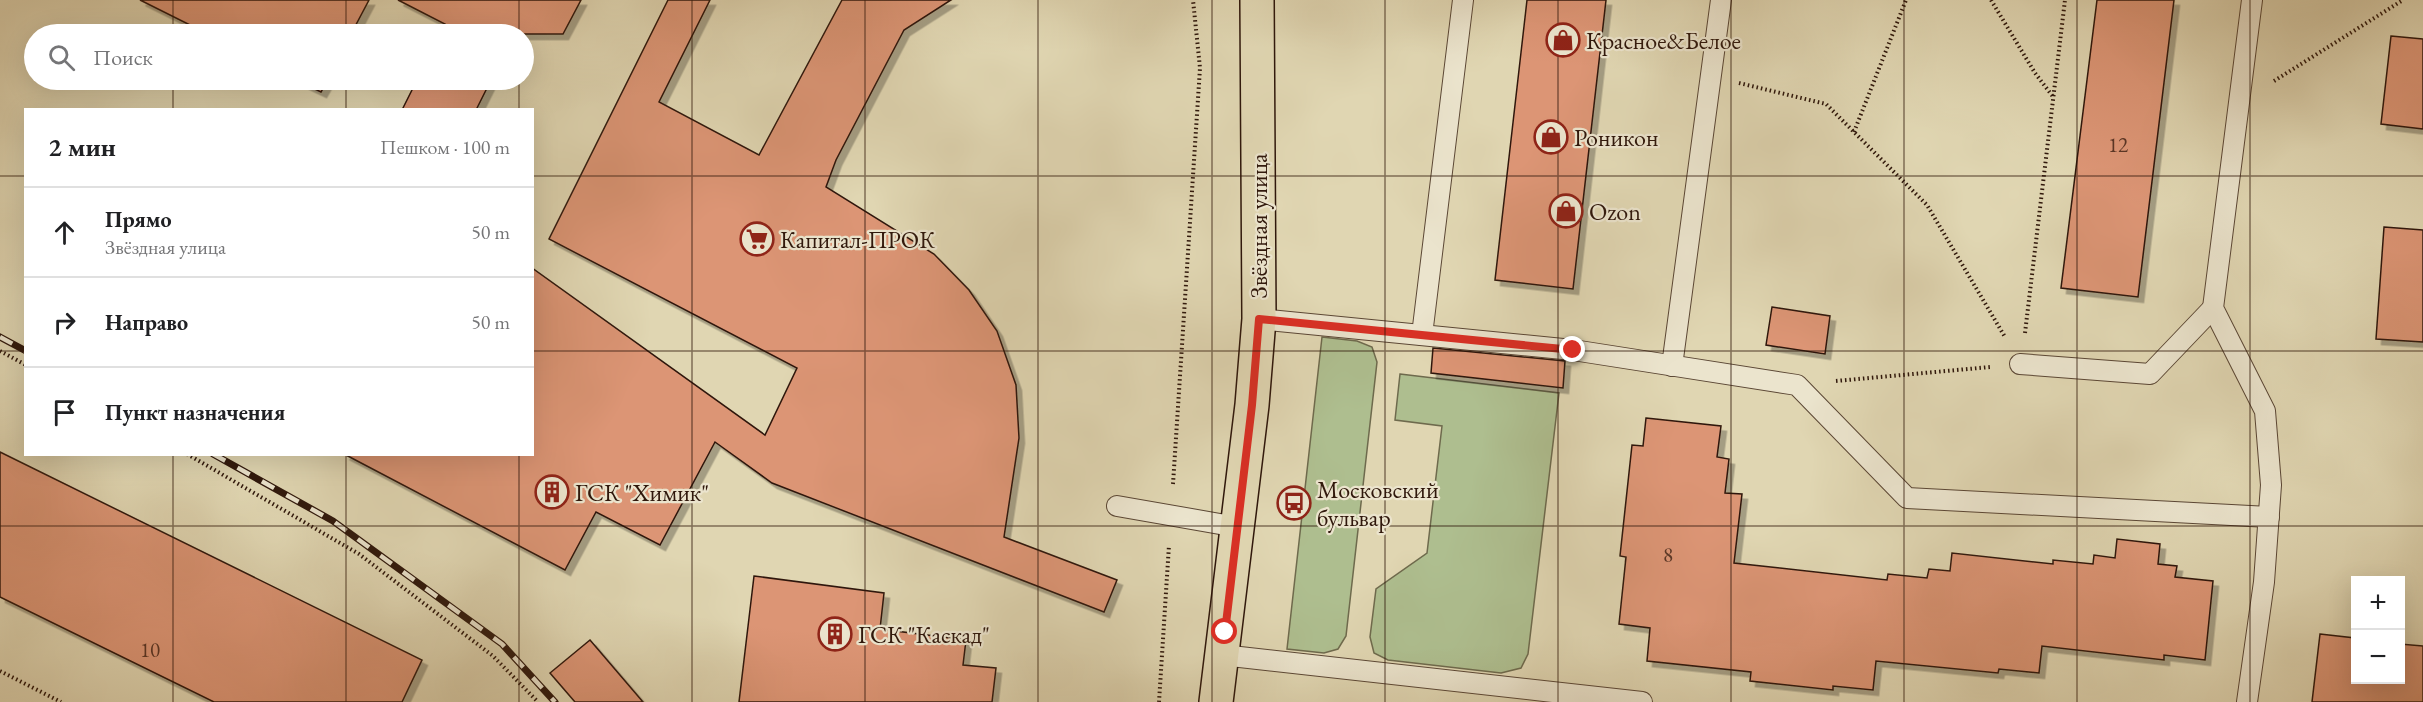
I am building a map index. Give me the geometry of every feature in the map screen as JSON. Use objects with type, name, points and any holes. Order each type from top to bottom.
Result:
[{"type":"main road","name":"Звёздная улица","points":[[1216,702],[1252,405],[1259,319],[1257,0]]},
{"type":"lane","points":[[1422,335],[1463,0]]},
{"type":"lane","points":[[1672,366],[1721,0]]},
{"type":"lane","points":[[2247,702],[2264,582],[2271,485],[2265,411],[2213,308],[2252,0]]},
{"type":"lane","points":[[2020,364],[2150,374],[2213,308]]},
{"type":"lane","points":[[1259,319],[1573,350],[1797,385],[1907,498],[2269,517]]},
{"type":"lane","points":[[1117,506],[1237,527]]},
{"type":"lane","points":[[1222,655],[1642,702]]},
{"type":"path","points":[[1159,702],[1200,68],[1193,0]]},
{"type":"path","points":[[1854,132],[1906,0]]},
{"type":"path","points":[[1991,0],[2035,73],[2054,98]]},
{"type":"path","points":[[2020,364],[2031,299],[2065,0]]},
{"type":"path","points":[[2239,104],[2403,0]]},
{"type":"path","points":[[1711,76],[1826,104],[1927,205],[2020,364]]},
{"type":"path","points":[[0,351],[24,364]]},
{"type":"path","points":[[1797,385],[2020,364]]},
{"type":"path","points":[[191,456],[359,554],[494,656],[538,702]]},
{"type":"path","points":[[0,671],[61,702]]},
{"type":"green space","points":[[1322,337],[1357,341],[1372,347],[1377,362],[1346,636],[1338,649],[1324,653],[1287,649]]},
{"type":"green space","points":[[1400,374],[1559,393],[1528,654],[1521,668],[1501,673],[1388,660],[1374,653],[1370,637],[1376,589],[1427,553],[1442,426],[1395,420]]},
{"type":"building","points":[[140,0],[369,0],[356,24],[188,24]]},
{"type":"building","points":[[398,0],[581,0],[563,34],[534,34],[534,24],[445,24]]},
{"type":"building","points":[[668,0],[710,0],[659,102],[759,155],[842,0],[951,0],[904,30],[836,160],[826,187],[934,254],[969,290],[997,331],[1016,385],[1019,438],[1004,537],[1117,580],[1104,612],[772,483],[715,442],[660,545],[596,512],[565,570],[348,456],[534,456],[534,269],[765,435],[797,368],[549,239]]},
{"type":"building","points":[[1527,0],[1606,0],[1573,289],[1495,280]]},
{"type":"building","points":[[2097,0],[2174,0],[2138,297],[2061,288]]},
{"type":"building","points":[[2391,36],[2423,39],[2423,129],[2381,124]]},
{"type":"building","points":[[412,90],[486,90],[477,108],[403,108]]},
{"type":"building","points":[[2384,227],[2423,230],[2423,342],[2376,339]]},
{"type":"building","points":[[1772,307],[1830,316],[1825,354],[1766,345]]},
{"type":"building","points":[[1433,348],[1565,361],[1563,388],[1431,373]]},
{"type":"building","points":[[1646,418],[1721,426],[1717,457],[1729,459],[1725,493],[1742,494],[1734,563],[1887,580],[1888,574],[1927,578],[1929,569],[1950,571],[1952,553],[2053,564],[2053,560],[2093,564],[2094,555],[2115,558],[2117,539],[2160,544],[2158,564],[2177,566],[2175,577],[2213,581],[2205,660],[2164,655],[2164,660],[2042,646],[2039,673],[1999,669],[1998,673],[1876,661],[1873,690],[1833,686],[1833,690],[1750,681],[1751,672],[1647,661],[1650,628],[1619,624],[1626,557],[1620,556],[1632,445],[1643,446]]},
{"type":"building","points":[[0,452],[422,660],[402,702],[214,702],[0,597]]},
{"type":"building","name":"ГСК \"Каскад\"","points":[[754,576],[884,593],[880,629],[966,640],[963,665],[996,668],[992,702],[739,702]]},
{"type":"building","points":[[2320,634],[2351,638],[2351,684],[2405,684],[2405,644],[2423,646],[2423,702],[2312,702]]},
{"type":"building","points":[[590,640],[643,702],[575,702],[550,673]]},
{"type":"railway","points":[[0,337],[24,350]]},
{"type":"railway","points":[[217,456],[333,521],[502,644],[555,702]]},
{"type":"place","name":"Красное&Белое","points":[[1563,40]]},
{"type":"place","name":"Роникон","points":[[1551,137]]},
{"type":"place","name":"Ozon","points":[[1566,211]]},
{"type":"place","name":"Капитал-ПРОК","points":[[757,239]]},
{"type":"place","name":"ГСК \"Химик\"","points":[[552,492]]},
{"type":"place","name":"Московский бульвар","points":[[1294,503]]},
{"type":"place","name":"ГСК \"Каскад\"","points":[[835,634]]},
{"type":"route","points":[[1225,632],[1252,405],[1259,319],[1573,350]]}]
